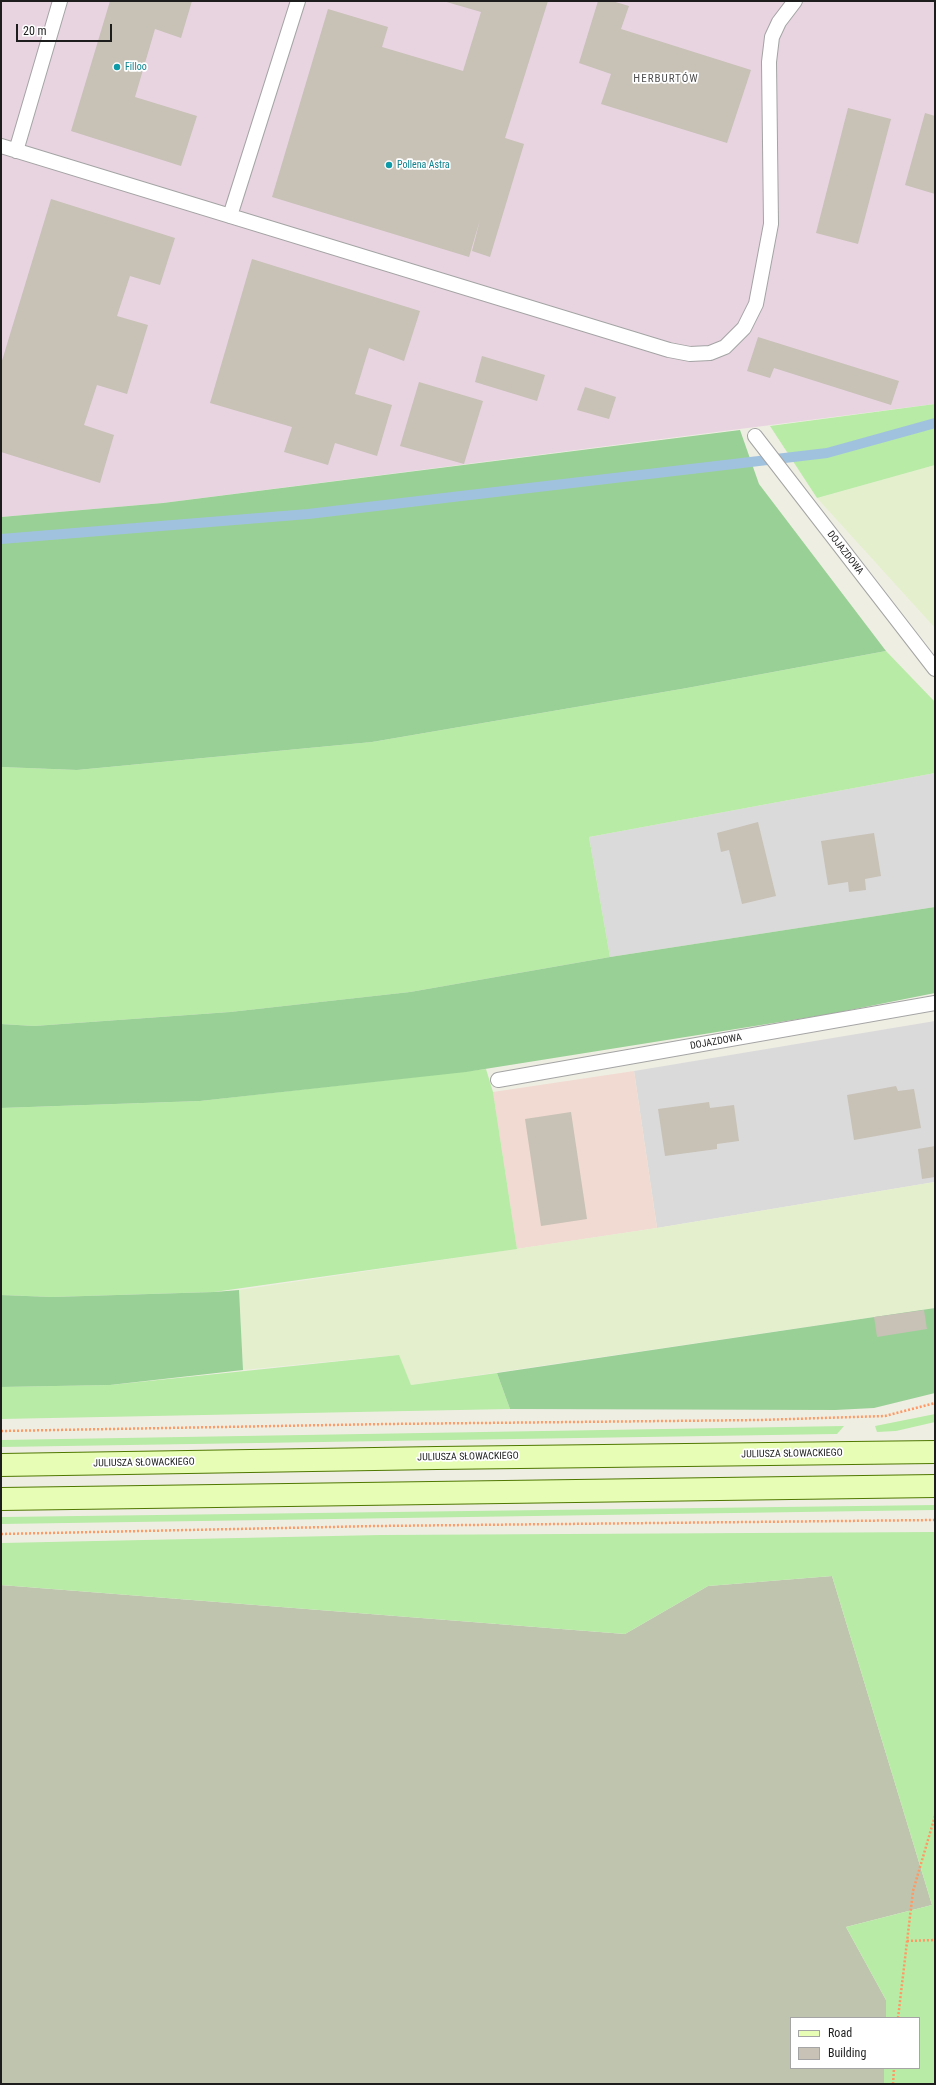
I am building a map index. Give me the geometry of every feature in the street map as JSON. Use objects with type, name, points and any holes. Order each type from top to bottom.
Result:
[{"type":"main road","name":"JULIUSZA SŁOWACKIEGO","points":[[1,1465],[935,1452]]},
{"type":"main road","points":[[1,1499],[935,1486]]},
{"type":"lane","points":[[16,151],[60,1]]},
{"type":"lane","points":[[230,216],[298,1]]},
{"type":"lane","points":[[1,146],[668,350],[690,354],[710,353],[725,347],[744,328],[756,304],[771,224],[769,62],[772,43],[779,22],[795,1]]},
{"type":"lane","name":"DOJAZDOWA","points":[[755,436],[935,669]]},
{"type":"lane","name":"DOJAZDOWA","points":[[498,1080],[935,1003]]},
{"type":"path","points":[[1,1431],[378,1424],[768,1420],[885,1416],[935,1403]]},
{"type":"path","points":[[1,1534],[368,1526],[935,1520]]},
{"type":"path","points":[[898,2017],[914,1891],[935,1816]]},
{"type":"path","points":[[907,1941],[935,1940]]},
{"type":"path","points":[[893,2084],[894,2069]]},
{"type":"shaded area","name":"Pollena Astra","points":[[1,1],[935,1],[935,404],[163,503],[1,517]]},
{"type":"shaded area","points":[[935,465],[935,628],[817,498]]},
{"type":"shaded area","points":[[935,773],[935,907],[610,957],[589,837]]},
{"type":"shaded area","points":[[935,1021],[935,1182],[657,1228],[634,1071]]},
{"type":"shaded area","points":[[634,1071],[657,1228],[517,1249],[493,1092]]},
{"type":"shaded area","points":[[935,1182],[935,1308],[411,1385],[398,1355],[243,1370],[239,1290],[657,1228]]},
{"type":"shaded area","points":[[832,1576],[932,1905],[846,1927],[886,2000],[886,2017],[790,2017],[790,2069],[884,2069],[884,2084],[1,2084],[1,1585],[625,1634],[708,1586]]},
{"type":"green space","points":[[935,404],[935,465],[817,498],[770,426]]},
{"type":"green space","points":[[740,430],[759,484],[886,651],[687,688],[372,742],[77,770],[1,767],[1,517],[163,503]]},
{"type":"green space","points":[[886,651],[935,702],[935,773],[589,837],[610,957],[410,992],[230,1012],[34,1026],[1,1024],[1,767],[77,770],[372,742],[687,688]]},
{"type":"green space","points":[[935,907],[935,993],[830,1014],[466,1072],[200,1101],[1,1108],[1,1024],[34,1026],[230,1012],[410,992],[610,957]]},
{"type":"green space","points":[[486,1069],[493,1092],[517,1249],[214,1292],[52,1297],[1,1295],[1,1108],[200,1101]]},
{"type":"green space","points":[[239,1290],[243,1370],[110,1385],[1,1387],[1,1295],[52,1297]]},
{"type":"green space","points":[[935,1308],[935,1393],[874,1408],[835,1410],[510,1409],[497,1373]]},
{"type":"green space","points":[[399,1355],[411,1385],[497,1373],[510,1409],[1,1419],[1,1387],[110,1385]]},
{"type":"green space","points":[[935,1414],[935,1422],[896,1431],[877,1432],[875,1426]]},
{"type":"green space","points":[[844,1426],[837,1434],[1,1447],[1,1440]]},
{"type":"green space","points":[[935,1505],[935,1510],[1,1524],[1,1517]]},
{"type":"green space","points":[[935,1532],[935,2084],[884,2084],[884,2069],[920,2069],[920,2017],[886,2017],[886,2000],[846,1927],[932,1905],[832,1576],[708,1586],[625,1634],[1,1585],[1,1543],[380,1535]]},
{"type":"building","name":"Filloo","points":[[110,1],[192,1],[181,38],[155,29],[135,97],[197,116],[181,166],[71,131]]},
{"type":"building","points":[[443,1],[548,1],[505,138],[524,144],[490,257],[472,251],[480,220],[469,257],[272,197],[328,9],[388,27],[382,47],[463,71],[481,12]]},
{"type":"building","points":[[598,1],[612,1],[629,6],[621,29],[751,70],[727,143],[601,104],[611,74],[579,63]]},
{"type":"building","points":[[848,108],[891,119],[858,244],[816,233]]},
{"type":"building","points":[[925,113],[935,116],[935,194],[905,185]]},
{"type":"building","points":[[51,199],[175,238],[160,285],[130,276],[117,316],[148,325],[127,394],[97,385],[84,425],[114,435],[100,483],[1,452],[1,364]]},
{"type":"building","points":[[252,259],[420,311],[404,361],[369,348],[355,394],[392,405],[377,456],[335,443],[328,465],[284,452],[292,427],[210,403]]},
{"type":"building","points":[[758,337],[899,381],[891,405],[774,368],[770,378],[747,371]]},
{"type":"building","points":[[482,356],[545,375],[537,401],[475,382]]},
{"type":"building","points":[[419,382],[483,401],[464,464],[400,446]]},
{"type":"building","points":[[585,387],[616,397],[609,419],[577,410]]},
{"type":"building","points":[[758,822],[776,896],[742,904],[729,850],[721,852],[717,833]]},
{"type":"building","points":[[874,833],[881,876],[865,879],[866,890],[849,892],[848,882],[828,885],[821,841]]},
{"type":"building","points":[[896,1086],[898,1091],[914,1089],[921,1128],[854,1140],[847,1095]]},
{"type":"building","points":[[709,1102],[710,1108],[734,1105],[739,1141],[717,1144],[717,1149],[665,1156],[658,1109]]},
{"type":"building","points":[[571,1112],[587,1219],[541,1226],[525,1119]]},
{"type":"building","points":[[935,1146],[935,1177],[922,1179],[918,1149]]},
{"type":"building","points":[[924,1310],[927,1329],[877,1337],[874,1317]]},
{"type":"waterway","points":[[1,539],[308,514],[827,453],[935,423]]},
{"type":"place","name":"Filloo","points":[[117,67]]},
{"type":"place","name":"Pollena Astra","points":[[389,165]]},
{"type":"district","name":"HERBURTÓW","points":[[666,79]]}]
